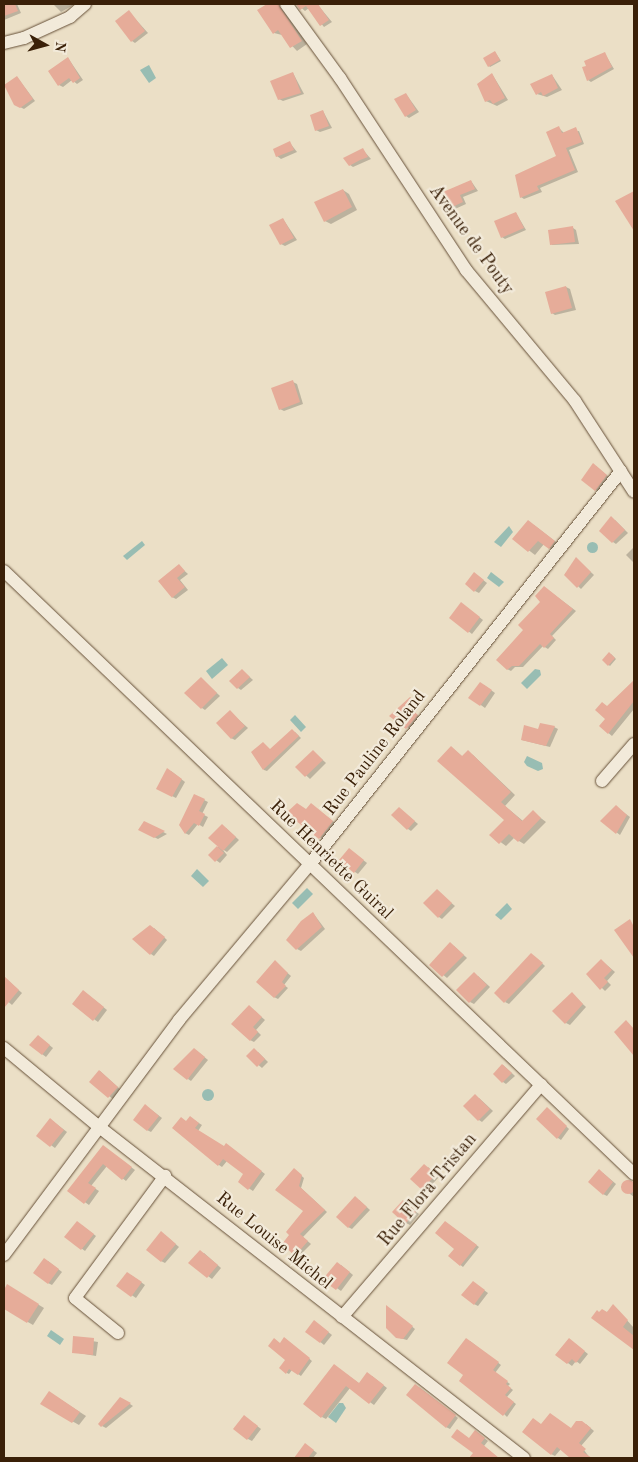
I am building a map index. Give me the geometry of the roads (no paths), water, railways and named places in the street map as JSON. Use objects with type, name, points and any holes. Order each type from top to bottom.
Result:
[{"type":"street","points":[[4,43],[24,38],[70,17],[85,4]]},
{"type":"street","name":"Avenue de Pouty","points":[[286,4],[340,78],[466,270],[574,401],[634,492]]},
{"type":"street","name":"Rue Pauline Roland","points":[[4,1255],[98,1126],[179,1020],[310,864],[621,471]]},
{"type":"street","name":"Rue Henriette Guiral","points":[[4,571],[634,1174]]},
{"type":"street","points":[[602,781],[634,744]]},
{"type":"street","name":"Rue Louise Michel","points":[[4,1048],[98,1126],[165,1176],[342,1317],[524,1458]]},
{"type":"street","name":"Rue Flora Tristan","points":[[342,1317],[541,1084]]},
{"type":"street","points":[[118,1332],[75,1298],[165,1176]]},
{"type":"water","points":[[149,65],[156,78],[149,83],[140,70]]},
{"type":"water","points":[[509,526],[513,532],[501,547],[494,542]]},
{"type":"water","points":[[142,541],[145,545],[127,560],[123,556]]},
{"type":"water","points":[[592,541],[598,547],[592,553],[586,547]]},
{"type":"water","points":[[491,572],[504,582],[499,587],[487,578]]},
{"type":"water","points":[[222,658],[228,665],[212,679],[206,671]]},
{"type":"water","points":[[535,669],[540,670],[541,675],[527,689],[521,683]]},
{"type":"water","points":[[295,715],[306,727],[301,732],[290,720]]},
{"type":"water","points":[[527,756],[542,763],[543,769],[538,771],[527,766],[524,762]]},
{"type":"water","points":[[197,869],[209,881],[203,887],[191,876]]},
{"type":"water","points":[[307,888],[313,894],[298,909],[292,903]]},
{"type":"water","points":[[507,903],[512,909],[501,920],[495,915]]},
{"type":"water","points":[[206,1089],[210,1089],[214,1095],[210,1101],[206,1101],[202,1097],[202,1093]]},
{"type":"water","points":[[51,1330],[64,1339],[60,1345],[47,1336]]},
{"type":"water","points":[[339,1403],[343,1403],[346,1408],[336,1423],[328,1417]]}]
